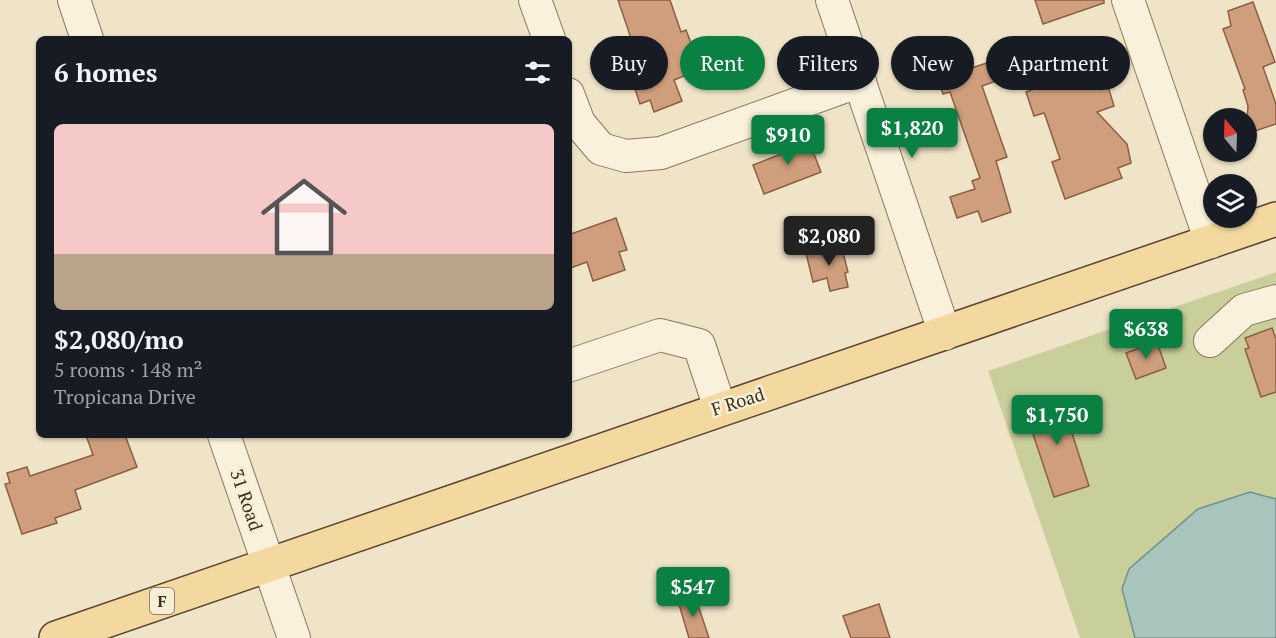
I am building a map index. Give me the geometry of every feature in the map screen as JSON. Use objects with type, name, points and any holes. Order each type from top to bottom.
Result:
[{"type":"main road","name":"F Road","points":[[268,564],[1276,219]]},
{"type":"main road","name":"F","points":[[76,635],[268,564]]},
{"type":"street","points":[[74,0],[86,36]]},
{"type":"street","points":[[535,0],[548,36]]},
{"type":"street","points":[[832,0],[844,36]]},
{"type":"street","points":[[1128,0],[1211,242]]},
{"type":"street","points":[[572,105],[579,123],[601,149],[626,156],[661,153],[835,90]]},
{"type":"street","points":[[863,90],[945,334]]},
{"type":"street","points":[[1210,341],[1244,310],[1276,301]]},
{"type":"street","points":[[572,365],[660,335],[699,345],[720,408]]},
{"type":"street","name":"31 Road","points":[[225,438],[294,638]]},
{"type":"green space","points":[[1276,272],[1276,638],[1080,638],[988,371]]},
{"type":"water","points":[[1250,492],[1276,499],[1276,638],[1135,638],[1122,589],[1129,569],[1198,509]]},
{"type":"building","points":[[618,0],[670,0],[681,32],[686,30],[688,36],[680,36],[680,78],[674,80],[682,101],[654,112],[650,100],[640,104],[635,90],[668,90],[668,36],[630,36]]},
{"type":"building","points":[[1035,0],[1104,0],[1104,3],[1043,24]]},
{"type":"building","points":[[1253,2],[1275,62],[1263,67],[1276,104],[1276,124],[1257,130],[1257,108],[1248,108],[1243,90],[1245,89],[1223,29],[1231,26],[1228,11]]},
{"type":"building","points":[[986,63],[986,85],[982,86],[1007,157],[996,161],[1011,212],[982,222],[978,211],[957,218],[950,197],[975,189],[972,181],[980,178],[950,92],[943,94],[942,90],[974,90],[974,67]]},
{"type":"building","points":[[1031,90],[1109,90],[1114,106],[1097,112],[1127,144],[1131,163],[1118,168],[1122,178],[1065,199],[1052,162],[1060,159],[1046,118],[1044,113],[1034,116],[1026,92]]},
{"type":"building","points":[[807,136],[821,172],[764,194],[753,165],[789,151],[786,144]]},
{"type":"building","points":[[616,218],[627,250],[619,252],[625,270],[593,281],[587,262],[572,268],[572,234]]},
{"type":"building","points":[[841,245],[848,272],[845,273],[848,287],[830,291],[827,278],[813,282],[806,253]]},
{"type":"building","points":[[1272,328],[1276,339],[1276,392],[1261,397],[1245,349],[1249,348],[1245,338]]},
{"type":"building","points":[[1157,342],[1166,368],[1136,379],[1126,353]]},
{"type":"building","points":[[1060,396],[1089,486],[1054,497],[1024,407]]},
{"type":"building","points":[[87,438],[126,438],[137,467],[75,490],[81,509],[55,518],[57,523],[22,534],[5,484],[10,483],[7,473],[27,467],[30,476],[93,455]]},
{"type":"building","points":[[695,596],[709,638],[689,638],[678,601]]},
{"type":"building","points":[[879,604],[890,638],[851,638],[843,616]]}]
